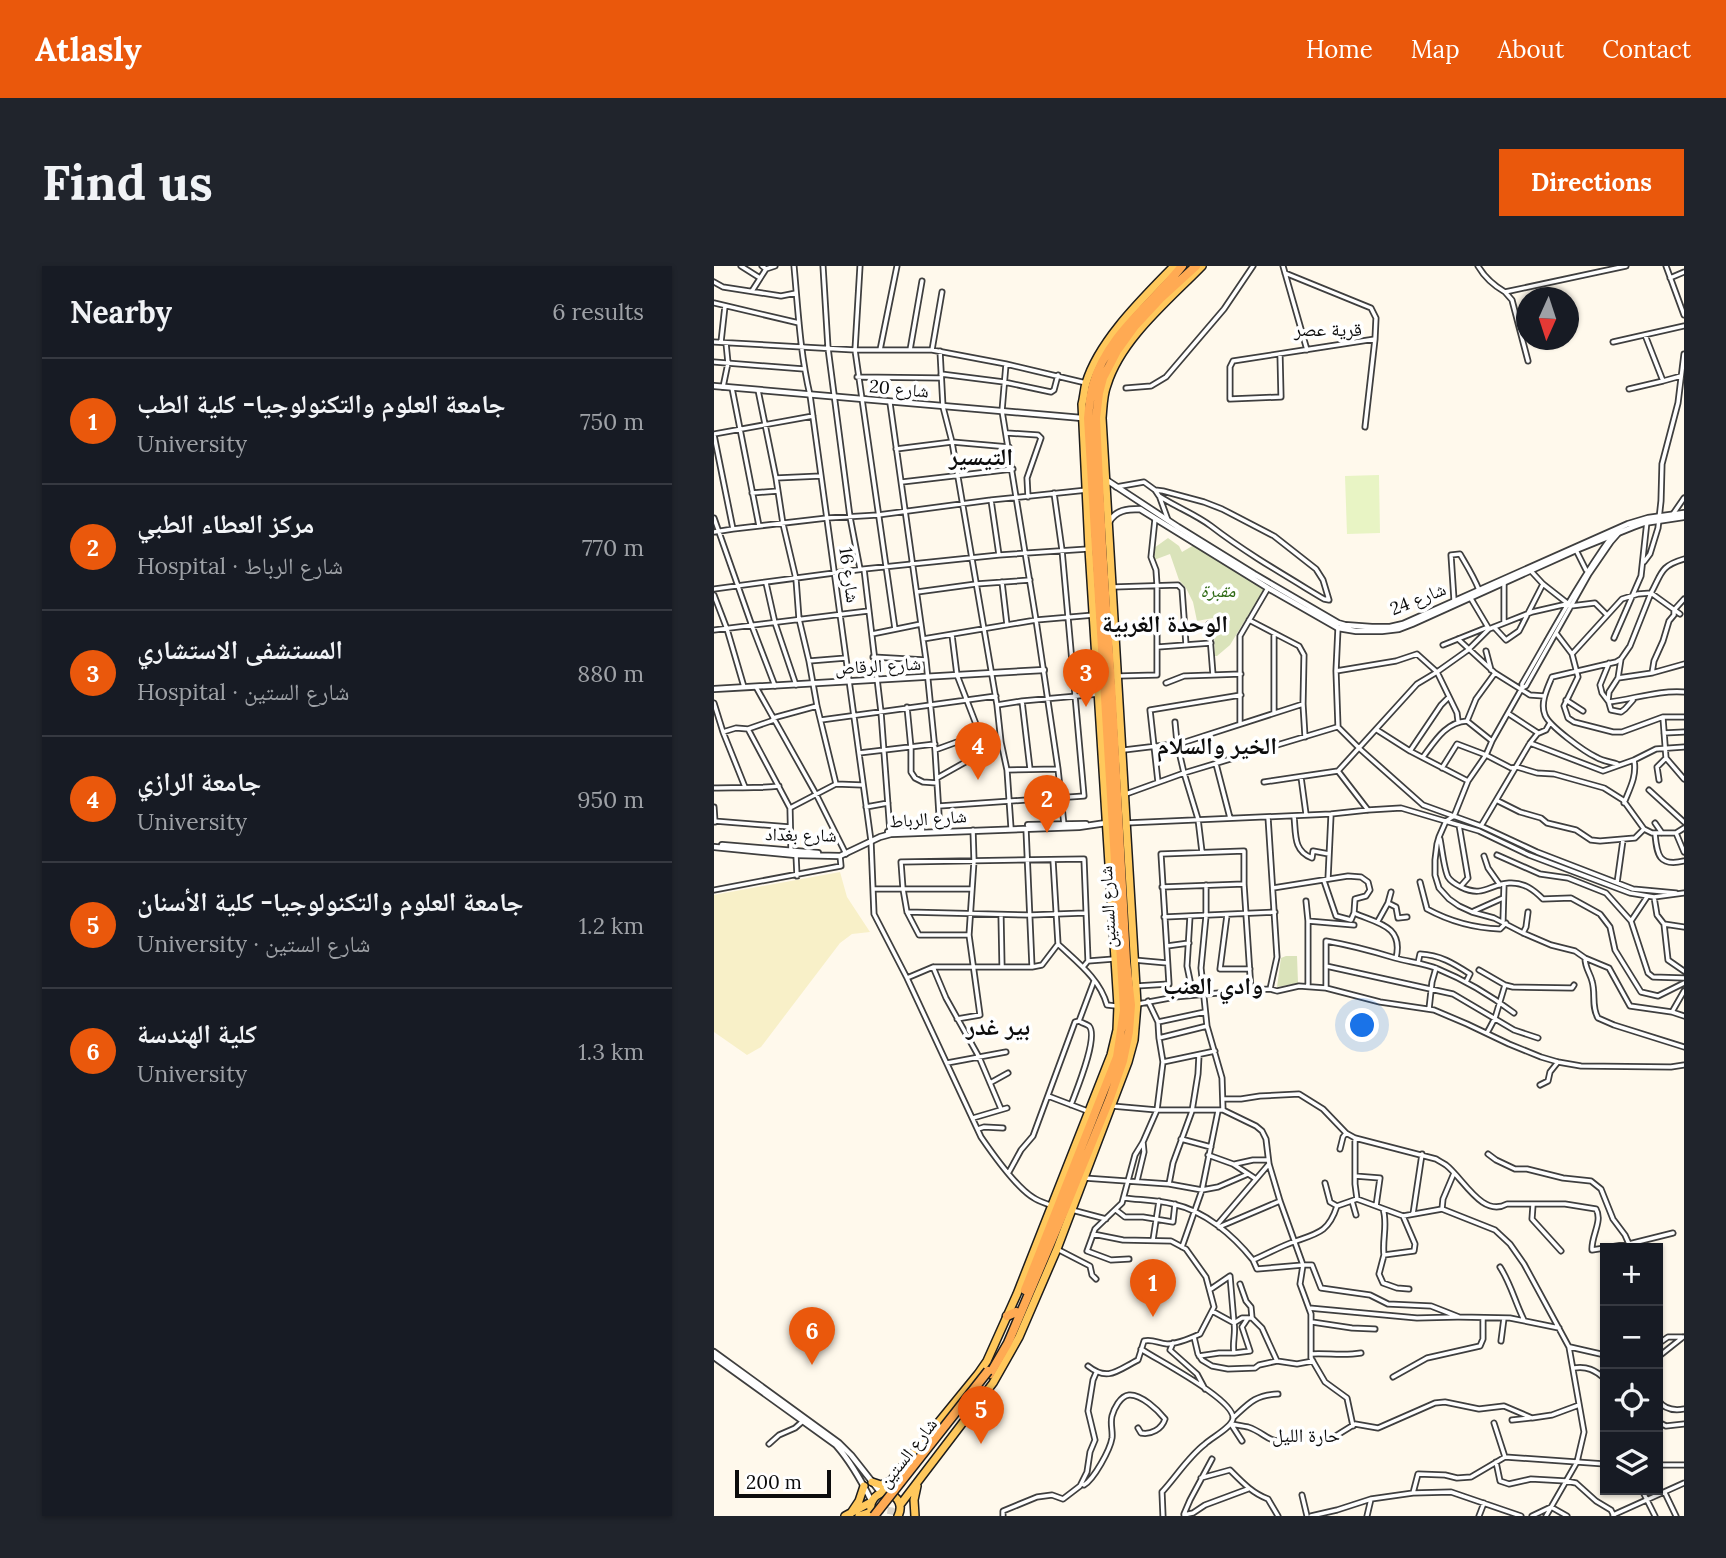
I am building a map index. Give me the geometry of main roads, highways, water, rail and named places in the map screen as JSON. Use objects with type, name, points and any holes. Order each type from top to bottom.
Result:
[{"type":"highway","name":"شارع الستين","points":[[1119,881],[1106,770],[1087,457],[1088,418],[1093,385],[1100,365],[1133,315],[1176,266]]},
{"type":"highway","name":"شارع الستين","points":[[989,1372],[1098,1117],[1117,1057],[1126,1007],[1119,881],[1115,700],[1102,546],[1102,478],[1096,418],[1099,393],[1103,378],[1117,351],[1135,326],[1161,298],[1197,267]]},
{"type":"highway","points":[[1187,282],[1197,267]]},
{"type":"highway","name":"شارع الستين","points":[[873,1515],[989,1372],[1008,1343],[1061,1205]]},
{"type":"highway","points":[[1007,1316],[1016,1312]]},
{"type":"main road","name":"شارع الستين","points":[[852,1515],[881,1493],[987,1361],[1061,1205],[1084,1178],[1098,1117],[1112,1106],[1134,1040],[1114,959],[1126,794],[1115,700],[1117,676],[1113,587],[1102,478],[1101,418],[1106,386],[1132,340],[1187,282]]},
{"type":"main road","name":"شارع الستين","points":[[1126,1007],[1136,986],[1135,960],[1107,823],[1099,652],[1089,549],[1087,457],[1082,404],[1086,383],[1108,338],[1133,315]]},
{"type":"main road","name":"شارع الستين","points":[[900,1506],[993,1383],[1019,1337],[1057,1249],[1061,1205]]},
{"type":"main road","points":[[906,1462],[908,1474],[921,1477],[915,1495],[914,1516]]},
{"type":"main road","points":[[871,1501],[873,1515],[852,1515],[868,1484],[881,1485],[889,1482]]},
{"type":"main road","points":[[881,1493],[893,1495],[898,1499],[898,1516]]},
{"type":"main road","points":[[900,1506],[914,1516]]},
{"type":"tunnel","points":[[877,1509],[903,1516]]},
{"type":"place","name":"المستشفى الاستشاري","points":[[1086,707]]},
{"type":"place","name":"جامعة الرازي","points":[[978,780]]},
{"type":"place","name":"مركز العطاء الطبي","points":[[1047,833]]},
{"type":"place","name":"جامعة العلوم والتكنولوجيا- كلية الطب","points":[[1153,1317]]},
{"type":"place","name":"كلية الهندسة","points":[[812,1365]]},
{"type":"place","name":"جامعة العلوم والتكنولوجيا- كلية الأسنان","points":[[981,1444]]},
{"type":"district","name":"قرية عصر","points":[[1328,329]]},
{"type":"district","name":"التيسير","points":[[981,457]]},
{"type":"district","name":"الوحدة الغربية","points":[[1165,624]]},
{"type":"district","name":"الخير والسلام","points":[[1217,746]]},
{"type":"district","name":"وادي العنب","points":[[1213,986]]},
{"type":"district","name":"بير غدر","points":[[998,1027]]},
{"type":"district","name":"حارة الليل","points":[[1306,1435]]},
{"type":"park label","name":"مقبرة","points":[[1218,591]]}]
